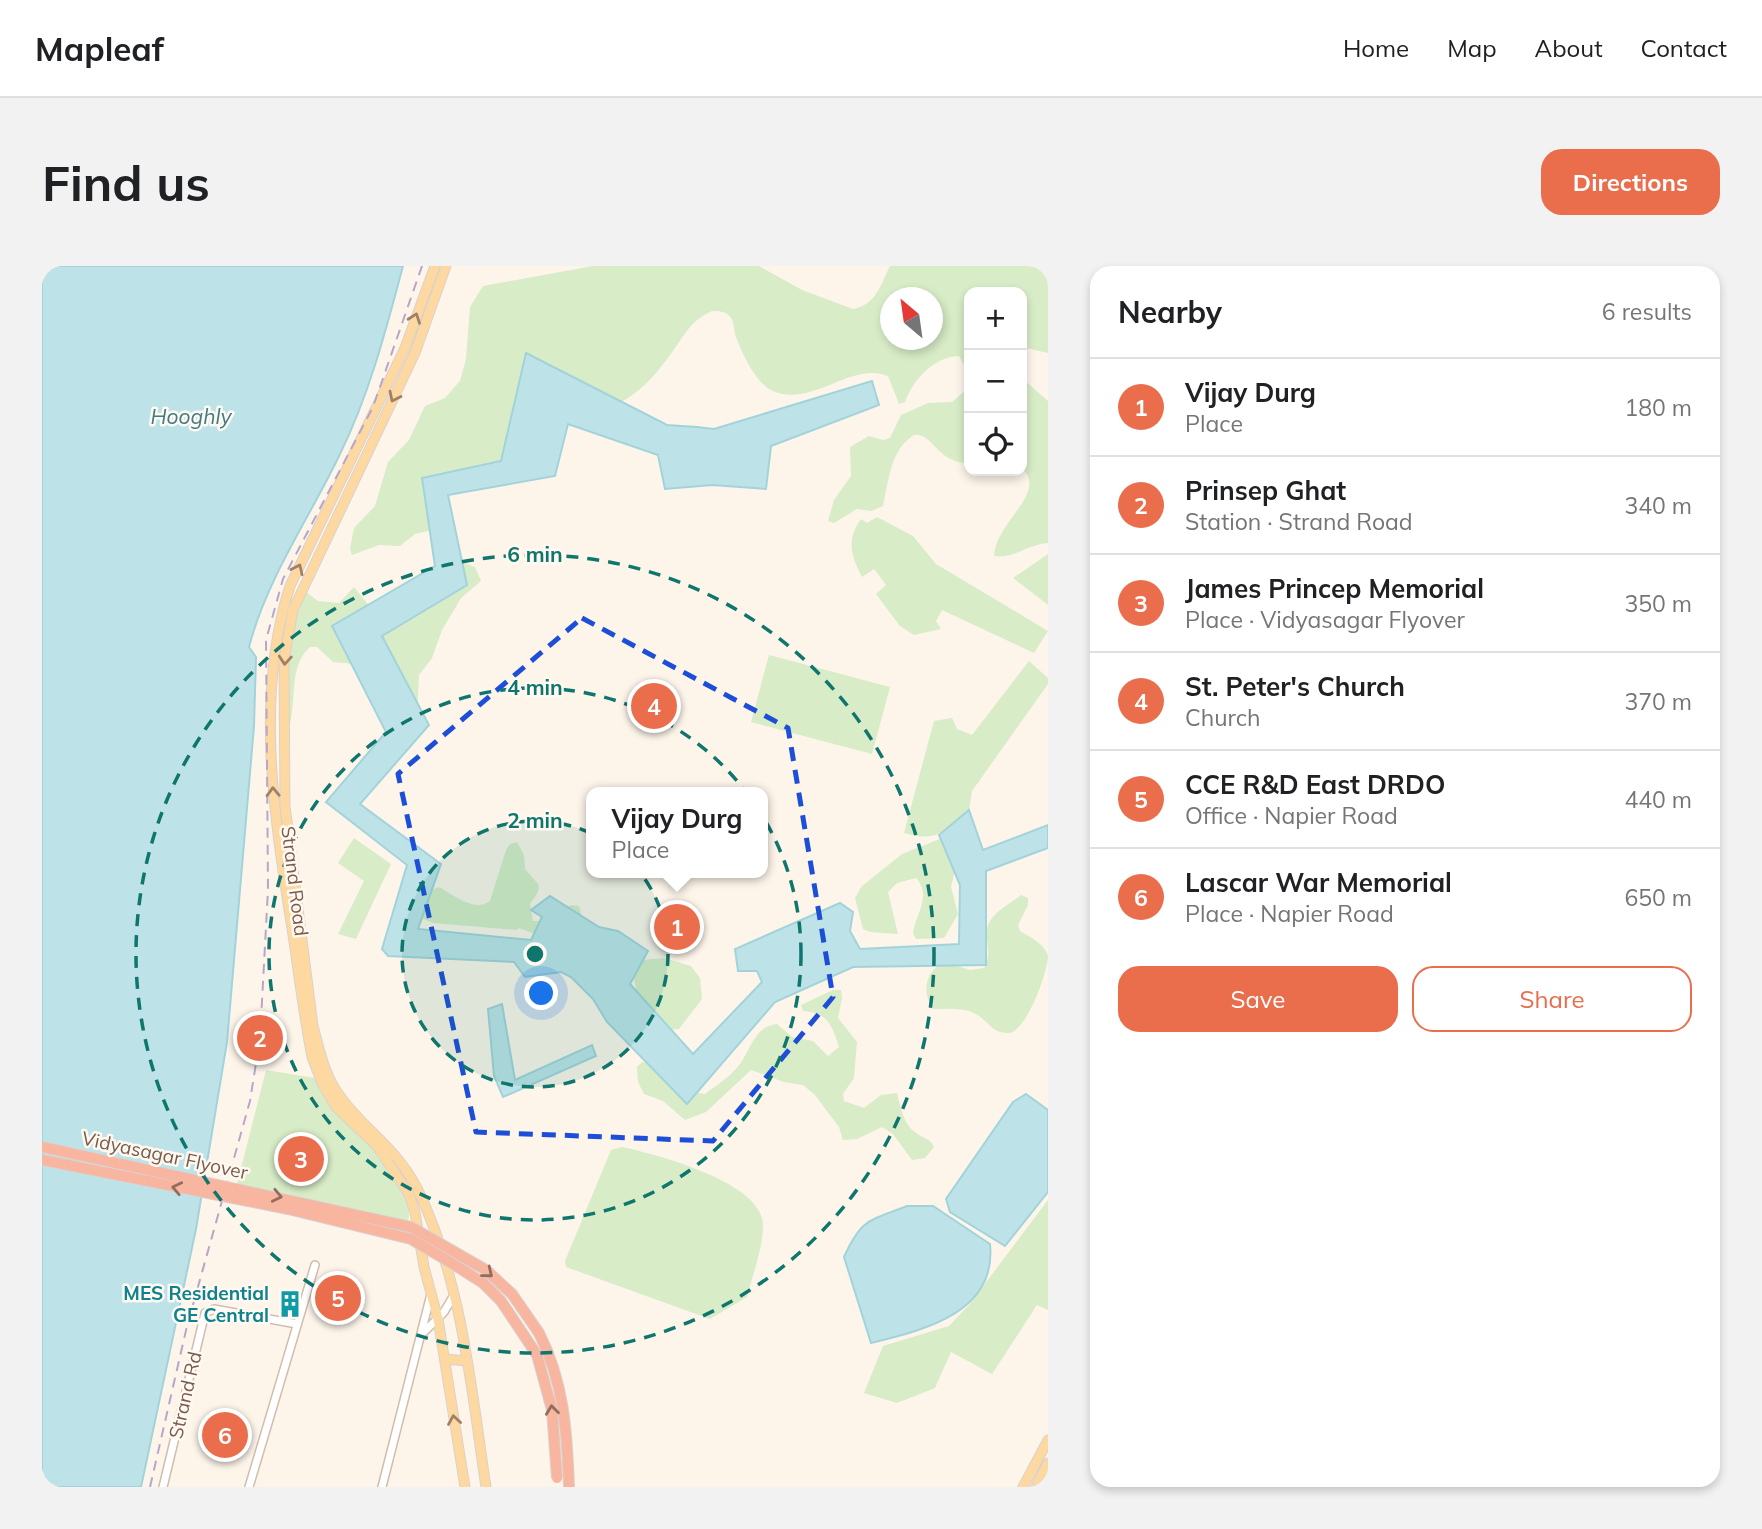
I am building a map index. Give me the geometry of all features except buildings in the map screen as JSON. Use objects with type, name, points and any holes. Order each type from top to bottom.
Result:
[{"type":"highway","name":"Vidyasagar Flyover","points":[[42,1147],[411,1227],[486,1270],[512,1294],[539,1333],[555,1368],[567,1427],[569,1487]]},
{"type":"highway","name":"Vidyasagar Flyover","points":[[42,1160],[288,1209],[411,1239],[483,1283],[515,1318],[537,1355],[552,1410],[557,1487]]},
{"type":"main road","name":"Strand Road","points":[[435,266],[405,348],[290,586],[278,626],[271,696],[276,831],[312,1057],[322,1083],[336,1107],[377,1146],[409,1194],[438,1319],[465,1487]]},
{"type":"main road","name":"Strand Road","points":[[446,266],[415,353],[293,610],[287,634],[283,694],[285,806],[313,1026],[321,1060],[343,1101],[391,1149],[416,1186],[433,1228],[454,1295],[486,1487]]},
{"type":"main road","points":[[405,348],[415,353]]},
{"type":"main road","points":[[271,696],[283,694]]},
{"type":"main road","points":[[445,1360],[467,1361]]},
{"type":"main road","points":[[1023,1487],[1048,1440]]},
{"type":"main road","points":[[1036,1487],[1048,1464]]},
{"type":"street","points":[[249,1487],[315,1265]]},
{"type":"street","points":[[382,1487],[431,1293]]},
{"type":"street","points":[[423,1332],[438,1319],[454,1295]]},
{"type":"street","name":"Strand Rd","points":[[163,1487],[205,1313],[214,1309],[297,1324]]},
{"type":"highlighted area","points":[[582,618],[788,728],[833,997],[713,1141],[476,1132],[398,774]]},
{"type":"green space","points":[[593,266],[759,266],[802,290],[853,309],[861,307],[872,298],[890,266],[1048,266],[1048,353],[1027,348],[1027,287],[964,287],[964,365],[959,356],[933,365],[919,378],[905,402],[899,404],[888,376],[874,373],[860,374],[802,394],[788,395],[773,391],[760,381],[741,349],[731,318],[720,311],[712,311],[691,326],[655,374],[622,402],[608,408],[575,409],[553,441],[445,488],[436,529],[415,534],[400,546],[379,545],[352,555],[350,549],[354,528],[375,506],[388,462],[409,440],[425,406],[445,398],[460,381],[466,359],[470,307],[483,286]]},
{"type":"green space","points":[[1027,382],[1048,401],[1048,543],[1008,555],[994,556],[1003,531],[1025,498],[1029,488]]},
{"type":"green space","points":[[964,391],[964,463],[950,459],[926,438],[914,435],[906,441],[895,457],[883,506],[871,511],[857,509],[834,523],[828,521],[834,500],[851,476],[850,447],[869,436],[883,440],[890,438],[901,415],[928,403],[952,402]]},
{"type":"green space","points":[[877,517],[913,536],[936,564],[1048,631],[1034,653],[942,610],[936,621],[941,629],[914,635],[900,626],[876,594],[886,585],[874,569],[862,577],[853,555],[853,534],[861,519],[867,523]]},
{"type":"green space","points":[[1048,554],[1048,605],[1013,578]]},
{"type":"green space","points":[[462,562],[475,567],[481,581],[461,598],[442,630],[432,658],[419,675],[417,717],[354,664],[333,662],[317,647],[310,647],[303,655],[296,674],[289,727],[282,728],[284,653],[301,597],[306,592],[318,601],[339,603],[354,587],[371,608],[448,566]]},
{"type":"green space","points":[[769,655],[890,687],[872,754],[751,722]]},
{"type":"green space","points":[[1029,661],[1048,678],[1048,684],[972,791],[969,810],[933,836],[904,833],[934,721],[952,718],[957,729],[972,735]]},
{"type":"green space","points":[[950,835],[956,866],[951,887],[958,914],[944,938],[916,939],[913,933],[923,898],[921,884],[916,878],[897,883],[888,892],[898,934],[863,929],[855,898],[862,886],[902,854]]},
{"type":"green space","points":[[354,838],[391,864],[356,939],[338,934],[364,881],[338,863]]},
{"type":"green space","points":[[517,842],[524,855],[525,869],[539,885],[530,904],[533,921],[547,921],[571,905],[579,906],[581,913],[563,944],[519,928],[517,930],[433,923],[421,918],[419,910],[432,890],[439,887],[471,904],[490,901],[506,850],[510,844]]},
{"type":"green space","points":[[1021,895],[1028,898],[1028,905],[1018,925],[1020,931],[1040,944],[1048,956],[1035,1000],[1022,1023],[1015,1030],[1003,1033],[966,1010],[933,1009],[926,990],[932,971],[944,962],[970,970],[984,968],[988,954],[987,931],[991,919]]},
{"type":"green space","points":[[664,958],[691,966],[700,978],[702,999],[679,1029],[665,1030],[638,998],[632,969],[642,960]]},
{"type":"green space","points":[[833,990],[841,990],[838,1018],[857,1042],[854,1078],[843,1094],[844,1101],[864,1108],[881,1095],[897,1093],[908,1125],[934,1147],[925,1158],[912,1160],[893,1134],[882,1127],[857,1139],[843,1140],[839,1127],[815,1095],[803,1085],[784,1082],[751,1070],[706,1112],[685,1120],[663,1101],[644,1094],[638,1082],[637,1067],[642,1062],[649,1063],[691,1092],[705,1094],[736,1068],[763,1029],[777,1024],[792,1037],[813,1041],[828,1056],[839,1047],[831,1026],[824,1017],[803,1011],[801,1005]]},
{"type":"green space","points":[[266,1070],[315,1078],[331,1107],[395,1174],[409,1206],[408,1222],[237,1184]]},
{"type":"green space","points":[[622,1147],[701,1171],[741,1192],[755,1204],[763,1226],[747,1297],[710,1319],[566,1267],[565,1261],[611,1150]]},
{"type":"green space","points":[[1048,1200],[1048,1310],[1037,1305],[992,1374],[951,1352],[935,1388],[897,1403],[864,1393],[883,1346],[949,1326],[969,1305]]},
{"type":"water","name":"Hooghly","points":[[42,266],[403,266],[360,409],[328,478],[266,597],[249,647],[256,657],[254,726],[227,1042],[196,1229],[141,1487],[42,1487]]},
{"type":"water","points":[[526,353],[667,425],[714,429],[872,381],[879,405],[771,446],[766,489],[712,485],[665,489],[658,455],[568,424],[555,476],[448,495],[467,585],[382,636],[429,725],[360,804],[441,864],[418,929],[531,940],[542,917],[531,910],[550,896],[599,927],[618,931],[648,951],[630,984],[693,1054],[762,982],[757,971],[738,971],[735,949],[840,903],[853,912],[850,931],[860,949],[959,944],[960,885],[939,835],[969,810],[983,850],[1048,825],[1048,848],[986,871],[986,965],[853,967],[775,1002],[687,1104],[607,1022],[593,999],[571,977],[561,972],[525,977],[514,962],[388,956],[382,949],[407,865],[326,802],[386,732],[332,626],[435,566],[422,478],[501,461]]},
{"type":"water","points":[[502,1004],[515,1080],[592,1045],[596,1056],[503,1097],[494,1076],[488,1009]]},
{"type":"water","points":[[1026,1094],[1048,1110],[1048,1192],[1005,1246],[950,1212],[946,1199],[1013,1102]]},
{"type":"water","points":[[907,1206],[933,1206],[990,1244],[989,1268],[982,1287],[953,1315],[913,1332],[871,1343],[844,1257],[856,1235],[868,1222]]},
{"type":"railway","points":[[150,1487],[187,1326],[250,1101],[260,1038],[268,890],[266,640],[283,579],[373,407],[422,266]]},
{"type":"place","name":"St. Peter's Church","points":[[654,706]]},
{"type":"place","name":"Vijay Durg","points":[[677,927]]},
{"type":"place","name":"Prinsep Ghat","points":[[260,1038]]},
{"type":"place","name":"James Princep Memorial","points":[[301,1159]]},
{"type":"place","name":"CCE R&D East DRDO","points":[[338,1298]]},
{"type":"place","name":"MES Residential GE Central","points":[[290,1304]]},
{"type":"place","name":"Lascar War Memorial","points":[[225,1435]]}]
